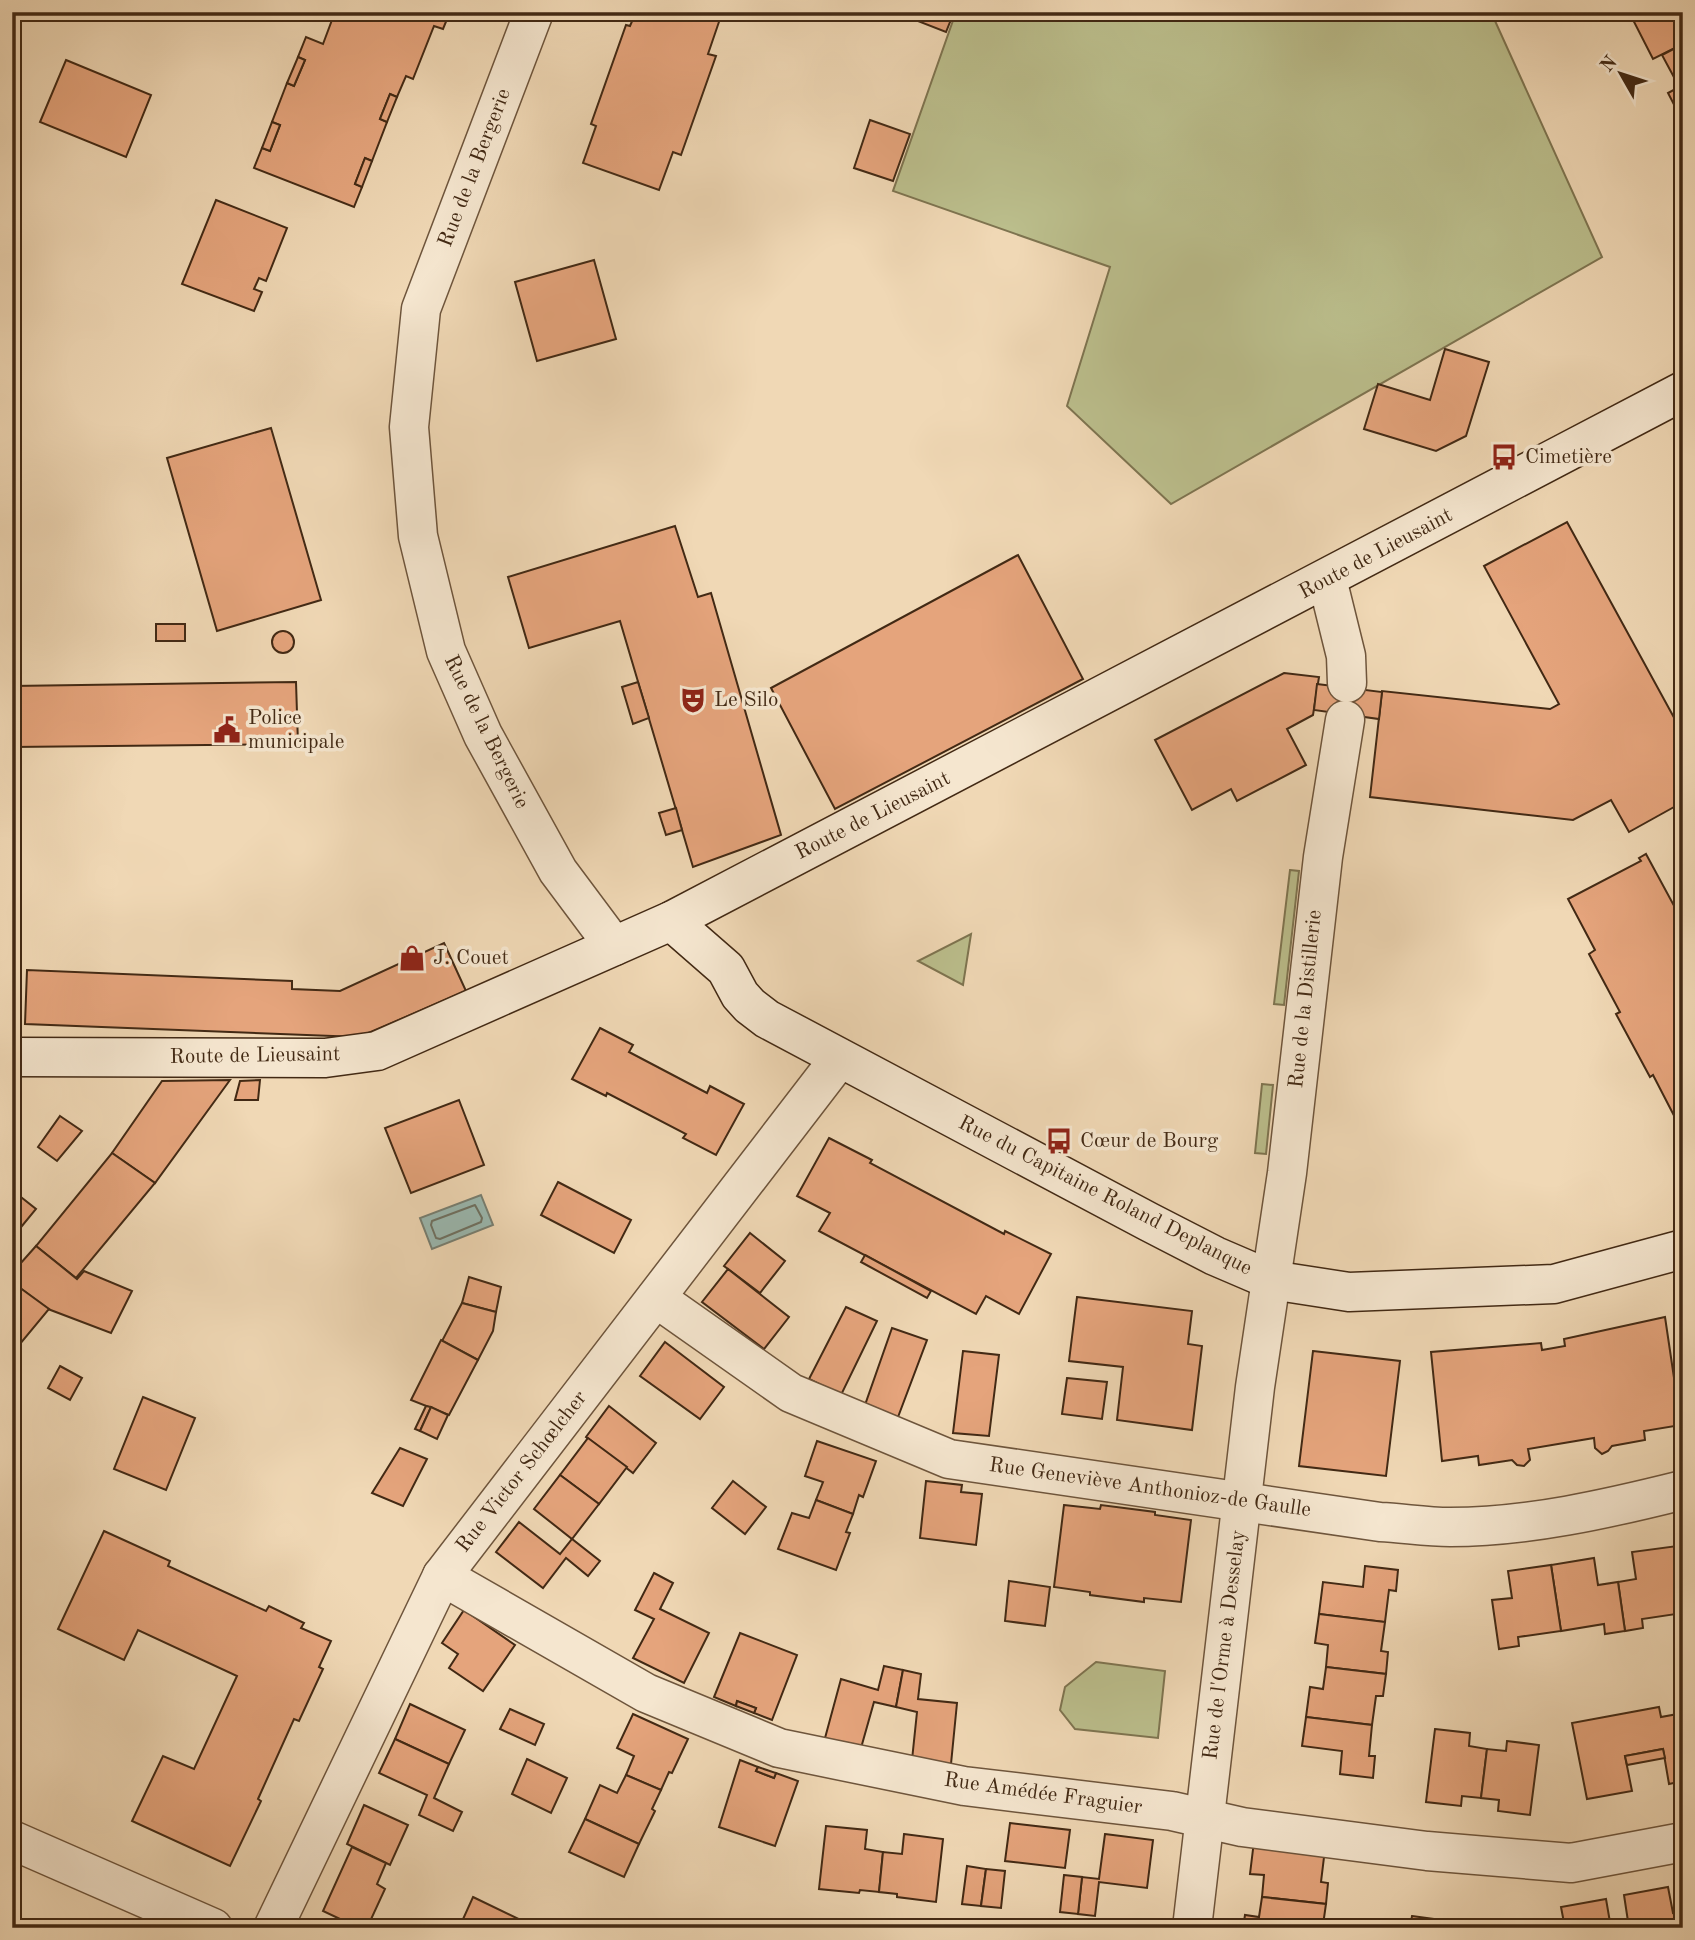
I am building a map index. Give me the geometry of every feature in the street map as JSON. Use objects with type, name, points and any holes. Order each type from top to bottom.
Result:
[{"type":"street","name":"Rue de la Bergerie","points":[[534,12],[421,309],[409,427],[418,536],[446,651],[483,735],[558,871],[614,946]]},
{"type":"street","name":"Route de Lieusaint","points":[[12,1057],[325,1058],[377,1051],[671,921],[1683,391]]},
{"type":"street","name":"Rue de la Distillerie","points":[[1271,1280],[1287,1173],[1323,857],[1346,701],[1346,656],[1327,579]]},
{"type":"street","name":"Rue du Capitaine Roland Deplanque","points":[[671,921],[726,969],[740,995],[767,1019],[1215,1256],[1271,1280],[1349,1293],[1554,1284],[1683,1249]]},
{"type":"street","name":"Rue Victor Schœlcher","points":[[273,1928],[442,1576],[839,1059]]},
{"type":"street","name":"Rue de l'Orme à Desselay","points":[[1192,1928],[1271,1280]]},
{"type":"street","name":"Rue Geneviève Anthonioz-de Gaulle","points":[[656,1298],[791,1393],[948,1458],[1380,1522],[1450,1527],[1523,1522],[1628,1504],[1683,1490]]},
{"type":"street","name":"Rue Amédée Fraguier","points":[[442,1576],[646,1693],[779,1748],[964,1786],[1172,1811],[1242,1827],[1414,1849],[1571,1863],[1683,1842]]},
{"type":"street","points":[[12,1840],[213,1928]]},
{"type":"green space","points":[[956,12],[1491,12],[1602,257],[1171,504],[1067,406],[1110,267],[893,191]]},
{"type":"green space","points":[[1290,870],[1299,871],[1284,1005],[1274,1004]]},
{"type":"green space","points":[[971,934],[963,985],[918,961]]},
{"type":"green space","points":[[1262,1084],[1273,1085],[1266,1154],[1255,1153]]},
{"type":"green space","points":[[1096,1662],[1165,1671],[1158,1738],[1075,1729],[1060,1710],[1065,1687]]},
{"type":"water","points":[[481,1195],[493,1225],[432,1249],[420,1218]]},
{"type":"building","points":[[335,12],[450,12],[443,29],[434,26],[413,79],[406,76],[397,97],[390,94],[380,119],[387,122],[372,161],[365,158],[355,184],[362,187],[354,207],[254,168],[262,148],[270,151],[280,125],[272,122],[287,83],[294,86],[305,60],[298,57],[306,37],[323,44]]},
{"type":"building","points":[[636,12],[709,12],[721,16],[708,54],[716,56],[681,155],[673,152],[659,190],[583,163],[596,126],[591,124],[626,25],[630,26]]},
{"type":"building","points":[[912,12],[954,12],[946,32],[910,18]]},
{"type":"building","points":[[1629,12],[1683,12],[1683,44],[1653,59]]},
{"type":"building","points":[[1683,44],[1683,94],[1662,55]]},
{"type":"building","points":[[298,57],[305,60],[294,86],[287,83]]},
{"type":"building","points":[[66,60],[151,95],[126,157],[40,122]]},
{"type":"building","points":[[1679,87],[1683,94],[1683,122],[1668,93]]},
{"type":"building","points":[[390,94],[397,97],[387,122],[380,119]]},
{"type":"building","points":[[870,120],[910,134],[893,181],[854,168]]},
{"type":"building","points":[[272,122],[280,125],[270,151],[262,148]]},
{"type":"building","points":[[365,158],[372,161],[362,187],[355,184]]},
{"type":"building","points":[[216,200],[287,228],[266,281],[259,278],[254,289],[262,292],[254,311],[182,284]]},
{"type":"building","points":[[594,260],[616,339],[537,361],[515,282]]},
{"type":"building","points":[[1445,349],[1489,362],[1466,436],[1436,451],[1364,429],[1378,384],[1430,400]]},
{"type":"building","points":[[271,428],[321,600],[217,631],[167,458]]},
{"type":"building","points":[[1567,522],[1683,734],[1683,802],[1629,832],[1611,800],[1573,820],[1370,797],[1382,691],[1550,709],[1559,704],[1484,566]]},
{"type":"building","name":"Le Silo","points":[[675,526],[698,597],[711,593],[781,835],[693,867],[620,621],[529,648],[508,577]]},
{"type":"building","points":[[1018,555],[1083,679],[835,809],[771,688]]},
{"type":"building","points":[[156,624],[185,624],[185,641],[156,641]]},
{"type":"building","points":[[283,631],[291,634],[294,642],[291,650],[283,653],[275,650],[272,642],[275,634]]},
{"type":"building","points":[[1284,673],[1319,677],[1313,715],[1287,729],[1306,765],[1237,801],[1231,789],[1192,810],[1155,740]]},
{"type":"building","points":[[296,682],[298,744],[12,747],[12,686]]},
{"type":"building","points":[[638,682],[649,718],[633,724],[622,687]]},
{"type":"building","points":[[1317,684],[1382,692],[1379,719],[1314,710]]},
{"type":"building","points":[[676,808],[682,830],[666,835],[659,813]]},
{"type":"building","points":[[1646,854],[1679,915],[1683,913],[1683,1133],[1653,1075],[1650,1077],[1616,1014],[1620,1012],[1589,954],[1595,950],[1568,899],[1641,861],[1639,858]]},
{"type":"building","points":[[444,943],[466,991],[359,1037],[25,1024],[27,970],[292,981],[292,989],[340,991]]},
{"type":"building","points":[[600,1028],[633,1045],[629,1052],[707,1093],[710,1086],[744,1104],[716,1155],[683,1138],[686,1134],[607,1093],[606,1096],[572,1079]]},
{"type":"building","points":[[230,1080],[155,1183],[112,1153],[162,1081]]},
{"type":"building","points":[[260,1080],[258,1100],[235,1100],[240,1081]]},
{"type":"building","points":[[459,1100],[484,1165],[411,1193],[385,1128]]},
{"type":"building","points":[[60,1116],[82,1131],[57,1161],[38,1147]]},
{"type":"building","points":[[829,1138],[872,1160],[870,1163],[1004,1234],[1005,1231],[1051,1254],[1019,1314],[986,1296],[976,1314],[819,1231],[830,1213],[797,1196]]},
{"type":"building","points":[[112,1153],[155,1183],[76,1278],[36,1246]]},
{"type":"building","points":[[558,1182],[631,1220],[614,1253],[541,1215]]},
{"type":"building","points":[[12,1190],[36,1209],[17,1232],[12,1228]]},
{"type":"building","points":[[750,1233],[785,1261],[760,1293],[724,1266]]},
{"type":"building","points":[[36,1246],[77,1279],[84,1271],[132,1291],[111,1333],[48,1309],[12,1282],[12,1273]]},
{"type":"building","points":[[865,1255],[931,1291],[927,1298],[861,1262]]},
{"type":"building","points":[[728,1269],[789,1317],[764,1349],[702,1302]]},
{"type":"building","points":[[469,1277],[501,1287],[496,1312],[462,1303]]},
{"type":"building","points":[[12,1282],[49,1309],[20,1344],[12,1339]]},
{"type":"building","points":[[1077,1297],[1192,1311],[1188,1344],[1202,1346],[1192,1430],[1117,1420],[1123,1367],[1069,1361]]},
{"type":"building","points":[[462,1303],[496,1312],[493,1331],[478,1360],[442,1341]]},
{"type":"building","points":[[846,1307],[877,1321],[841,1395],[809,1379]]},
{"type":"building","points":[[1665,1317],[1681,1425],[1644,1431],[1645,1440],[1612,1446],[1602,1454],[1595,1448],[1594,1438],[1528,1449],[1530,1460],[1524,1466],[1517,1465],[1512,1460],[1479,1465],[1478,1456],[1442,1461],[1431,1352],[1541,1343],[1542,1350],[1565,1346],[1564,1339]]},
{"type":"building","points":[[892,1328],[927,1340],[898,1417],[865,1405]]},
{"type":"building","points":[[12,1339],[20,1344],[12,1353]]},
{"type":"building","points":[[441,1340],[478,1360],[449,1415],[411,1400]]},
{"type":"building","points":[[665,1342],[724,1387],[700,1419],[640,1376]]},
{"type":"building","points":[[963,1351],[999,1355],[989,1436],[953,1433]]},
{"type":"building","points":[[1313,1351],[1400,1361],[1386,1476],[1299,1466]]},
{"type":"building","points":[[60,1366],[82,1378],[70,1400],[48,1388]]},
{"type":"building","points":[[1067,1378],[1107,1382],[1102,1419],[1062,1414]]},
{"type":"building","points":[[143,1397],[195,1418],[166,1490],[114,1469]]},
{"type":"building","points":[[426,1406],[431,1407],[420,1431],[415,1429]]},
{"type":"building","points":[[609,1406],[656,1443],[633,1473],[586,1437]]},
{"type":"building","points":[[431,1407],[448,1415],[437,1439],[420,1431]]},
{"type":"building","points":[[588,1438],[627,1467],[599,1504],[560,1475]]},
{"type":"building","points":[[817,1441],[876,1461],[863,1497],[859,1495],[853,1514],[816,1500],[823,1482],[805,1476]]},
{"type":"building","points":[[400,1448],[427,1459],[403,1506],[372,1493]]},
{"type":"building","points":[[560,1475],[599,1504],[572,1539],[534,1509]]},
{"type":"building","points":[[733,1481],[766,1507],[745,1534],[712,1508]]},
{"type":"building","points":[[926,1481],[962,1485],[961,1492],[982,1494],[976,1545],[920,1538]]},
{"type":"building","points":[[816,1500],[853,1514],[846,1532],[850,1533],[836,1570],[778,1549],[792,1513],[809,1518]]},
{"type":"building","points":[[1064,1505],[1100,1509],[1101,1505],[1191,1520],[1181,1602],[1144,1598],[1144,1602],[1054,1587]]},
{"type":"building","points":[[519,1522],[560,1554],[572,1539],[600,1561],[588,1576],[566,1558],[543,1588],[496,1552]]},
{"type":"building","points":[[104,1531],[170,1561],[168,1566],[266,1611],[269,1606],[304,1623],[301,1628],[331,1641],[319,1667],[323,1669],[299,1721],[294,1719],[258,1799],[261,1801],[230,1866],[132,1821],[163,1756],[194,1769],[237,1676],[138,1630],[124,1660],[58,1629]]},
{"type":"building","points":[[12,1533],[20,1537],[12,1552]]},
{"type":"building","points":[[1677,1546],[1683,1582],[1683,1613],[1642,1619],[1643,1628],[1625,1631],[1618,1582],[1636,1579],[1632,1552]]},
{"type":"building","points":[[1594,1558],[1598,1585],[1618,1582],[1625,1631],[1605,1634],[1604,1624],[1561,1631],[1551,1565]]},
{"type":"building","points":[[1551,1565],[1561,1631],[1518,1637],[1519,1646],[1499,1649],[1492,1600],[1512,1598],[1508,1571]]},
{"type":"building","points":[[1365,1566],[1398,1570],[1396,1591],[1389,1590],[1385,1622],[1319,1614],[1323,1582],[1363,1587]]},
{"type":"building","points":[[654,1573],[673,1583],[660,1609],[709,1633],[684,1683],[633,1658],[654,1619],[635,1610]]},
{"type":"building","points":[[1009,1581],[1050,1587],[1045,1626],[1005,1621]]},
{"type":"building","points":[[464,1610],[515,1645],[483,1691],[449,1668],[458,1654],[442,1643]]},
{"type":"building","points":[[1319,1614],[1385,1622],[1381,1651],[1388,1652],[1386,1674],[1326,1667],[1328,1645],[1315,1643]]},
{"type":"building","points":[[740,1633],[797,1655],[772,1720],[754,1713],[756,1708],[737,1701],[736,1706],[714,1697]]},
{"type":"building","points":[[884,1666],[903,1670],[896,1707],[874,1702],[861,1748],[825,1738],[841,1679],[878,1690]]},
{"type":"building","points":[[1326,1667],[1386,1674],[1383,1696],[1376,1696],[1372,1725],[1306,1717],[1310,1687],[1323,1689]]},
{"type":"building","points":[[903,1670],[921,1674],[918,1699],[957,1703],[951,1764],[912,1760],[917,1712],[896,1707]]},
{"type":"building","points":[[737,1701],[756,1708],[754,1713],[736,1706]]},
{"type":"building","points":[[410,1704],[465,1730],[449,1764],[395,1739]]},
{"type":"building","points":[[1659,1707],[1661,1717],[1683,1713],[1683,1781],[1669,1784],[1663,1749],[1625,1756],[1632,1791],[1587,1799],[1572,1723]]},
{"type":"building","points":[[510,1709],[544,1724],[535,1745],[500,1729]]},
{"type":"building","points":[[633,1714],[688,1739],[661,1790],[626,1775],[634,1756],[617,1748]]},
{"type":"building","points":[[1306,1717],[1372,1725],[1369,1756],[1375,1756],[1373,1778],[1340,1774],[1342,1751],[1302,1746]]},
{"type":"building","points":[[1435,1729],[1470,1733],[1469,1746],[1487,1749],[1481,1798],[1462,1796],[1461,1806],[1426,1802]]},
{"type":"building","points":[[395,1739],[449,1764],[434,1798],[462,1812],[453,1831],[419,1815],[427,1795],[379,1773]]},
{"type":"building","points":[[1507,1741],[1539,1745],[1530,1815],[1498,1811],[1499,1800],[1481,1798],[1487,1749],[1506,1751]]},
{"type":"building","points":[[1663,1749],[1665,1758],[1627,1765],[1625,1756]]},
{"type":"building","points":[[527,1759],[567,1778],[551,1813],[512,1794]]},
{"type":"building","points":[[740,1760],[758,1767],[756,1771],[774,1778],[776,1773],[798,1781],[775,1846],[719,1827]]},
{"type":"building","points":[[758,1767],[776,1773],[774,1778],[756,1771]]},
{"type":"building","points":[[626,1775],[661,1790],[652,1809],[655,1811],[639,1844],[585,1819],[600,1785],[617,1793]]},
{"type":"building","points":[[364,1805],[408,1825],[390,1865],[347,1844]]},
{"type":"building","points":[[585,1819],[639,1844],[624,1877],[569,1852]]},
{"type":"building","points":[[1010,1823],[1070,1830],[1065,1868],[1005,1861]]},
{"type":"building","points":[[826,1826],[867,1830],[865,1849],[883,1852],[879,1892],[819,1889]]},
{"type":"building","points":[[904,1834],[943,1839],[936,1902],[879,1892],[883,1852],[902,1854]]},
{"type":"building","points":[[1105,1834],[1153,1840],[1147,1888],[1099,1882],[1095,1916],[1078,1914],[1082,1877],[1099,1879]]},
{"type":"building","points":[[1254,1841],[1325,1849],[1321,1882],[1328,1883],[1326,1904],[1262,1897],[1264,1875],[1250,1874]]},
{"type":"building","points":[[352,1847],[386,1863],[377,1884],[385,1889],[367,1928],[359,1928],[323,1911]]},
{"type":"building","points":[[967,1866],[986,1869],[981,1906],[962,1904]]},
{"type":"building","points":[[986,1869],[1005,1871],[1001,1908],[981,1906]]},
{"type":"building","points":[[1064,1875],[1082,1877],[1078,1914],[1060,1912]]},
{"type":"building","points":[[1668,1887],[1673,1913],[1683,1911],[1683,1928],[1629,1928],[1624,1895]]},
{"type":"building","points":[[473,1897],[529,1924],[527,1928],[459,1928]]},
{"type":"building","points":[[1262,1897],[1326,1904],[1323,1925],[1317,1924],[1316,1928],[1243,1928],[1245,1915],[1259,1917]]},
{"type":"building","points":[[1606,1899],[1611,1928],[1565,1928],[1561,1907]]},
{"type":"building","points":[[1412,1916],[1457,1922],[1456,1928],[1410,1928]]},
{"type":"building","points":[[1628,1921],[1629,1928],[1611,1928],[1610,1924]]},
{"type":"place","name":"Cimetière","points":[[1504,457]]},
{"type":"place","name":"Le Silo","points":[[693,700]]},
{"type":"place","name":"Police municipale","points":[[227,730]]},
{"type":"place","name":"J. Couet","points":[[412,958]]},
{"type":"place","name":"Cœur de Bourg","points":[[1059,1141]]}]
